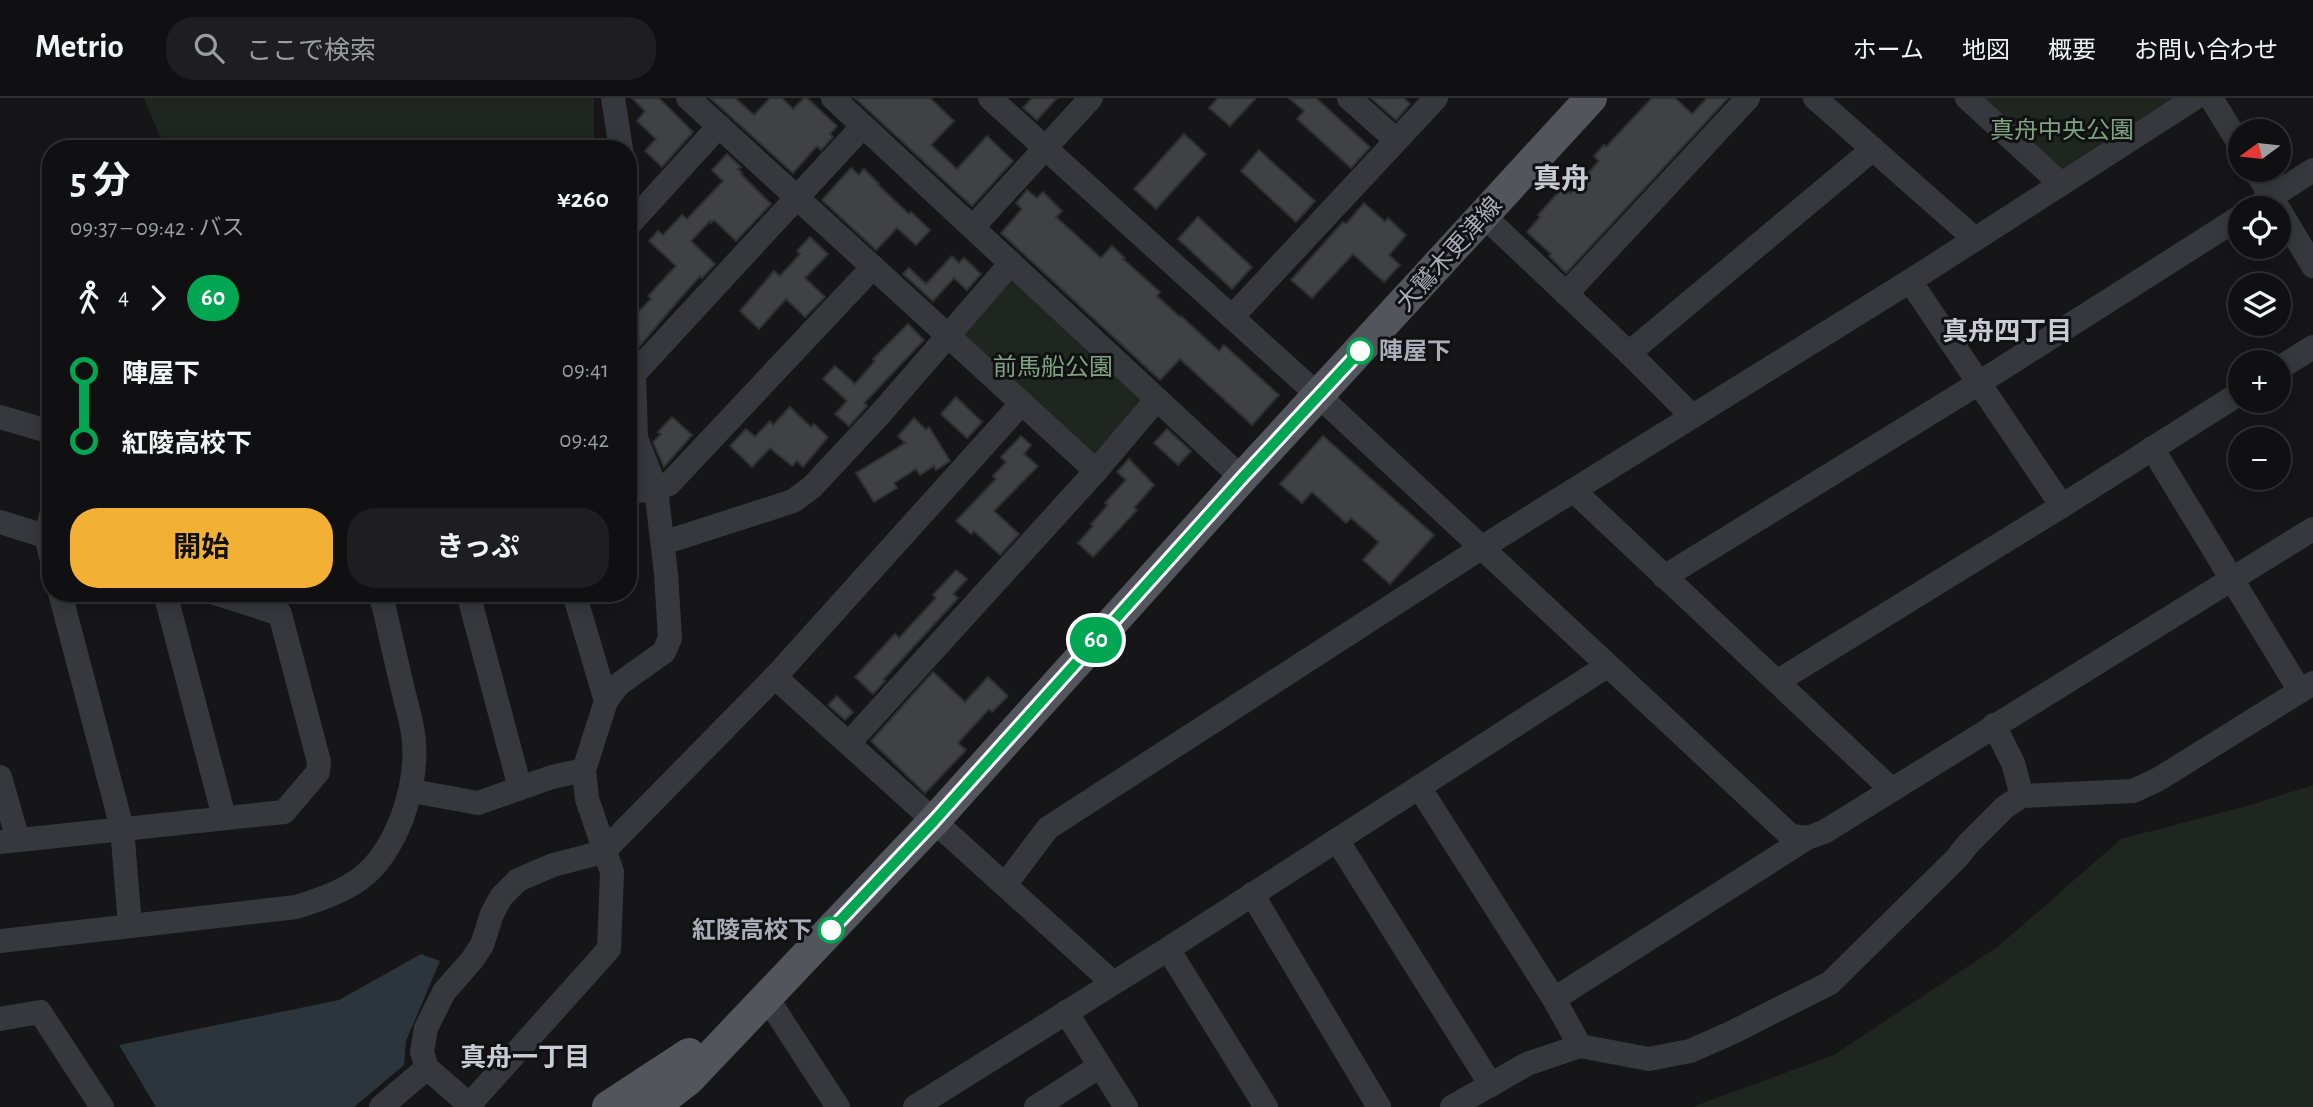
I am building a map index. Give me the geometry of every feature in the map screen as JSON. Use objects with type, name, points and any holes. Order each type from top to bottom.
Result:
[{"type":"main road","name":"大鷲木更津線","points":[[767,998],[934,821],[1242,478],[1591,98]]},
{"type":"main road","points":[[608,1107],[656,1077],[767,998]]},
{"type":"main road","points":[[653,1107],[689,1079],[767,998]]},
{"type":"street","points":[[613,98],[620,140]]},
{"type":"street","points":[[688,98],[1096,471]]},
{"type":"street","points":[[833,98],[1242,478]]},
{"type":"street","points":[[990,98],[1319,396],[1791,836],[1807,838]]},
{"type":"street","points":[[973,227],[1091,98]]},
{"type":"street","points":[[1349,98],[1396,140]]},
{"type":"street","points":[[1232,317],[1436,98]]},
{"type":"street","points":[[1566,294],[1748,98]]},
{"type":"street","points":[[1815,98],[1975,239]]},
{"type":"street","points":[[1967,98],[2061,184]]},
{"type":"street","points":[[1004,885],[1048,828],[1481,548],[1910,281],[2195,98]]},
{"type":"street","points":[[2211,98],[2228,126]]},
{"type":"street","points":[[637,216],[719,126]]},
{"type":"street","points":[[637,359],[797,198],[863,126]]},
{"type":"street","points":[[1629,353],[1873,149]]},
{"type":"street","points":[[2272,196],[2313,170]]},
{"type":"street","points":[[1484,216],[1692,416]]},
{"type":"street","points":[[1664,577],[1979,383],[2228,225]]},
{"type":"street","points":[[2291,238],[2313,266]]},
{"type":"street","points":[[663,543],[793,501],[812,487],[881,413],[1011,263]]},
{"type":"street","points":[[637,491],[669,484],[873,268]]},
{"type":"street","points":[[1910,281],[2062,506]]},
{"type":"street","points":[[2291,361],[2313,347]]},
{"type":"street","points":[[849,743],[1096,471],[1157,399]]},
{"type":"street","points":[[1778,681],[2228,400]]},
{"type":"street","points":[[637,442],[656,489],[670,638],[664,652],[619,684],[606,701],[584,770],[587,799],[603,852],[612,872],[609,948],[471,1106],[427,1069],[422,1052],[426,1028],[444,992],[482,944],[501,897],[519,880],[553,865],[603,852],[775,677],[1022,403]]},
{"type":"street","points":[[0,417],[42,429]]},
{"type":"street","points":[[1452,1107],[1527,1064],[1580,1046],[1649,1059],[1690,1051],[1731,1033],[1830,983],[2005,807],[2022,796],[2133,791],[2157,780],[2306,687],[2231,580],[2152,448]]},
{"type":"street","points":[[1574,491],[1891,789]]},
{"type":"street","points":[[0,522],[42,534]]},
{"type":"street","points":[[1554,999],[1807,838],[1824,832],[2313,529]]},
{"type":"street","points":[[62,602],[122,828],[130,925]]},
{"type":"street","points":[[167,602],[224,817]]},
{"type":"street","points":[[0,777],[9,841],[284,812],[317,772],[319,762],[280,614],[243,602]]},
{"type":"street","points":[[0,942],[296,907],[328,897],[361,879],[379,862],[391,845],[412,791],[415,742],[382,602]]},
{"type":"street","points":[[470,602],[520,788]]},
{"type":"street","points":[[577,602],[606,701]]},
{"type":"street","points":[[915,1107],[1168,949],[1607,666]]},
{"type":"street","points":[[775,677],[1113,983]]},
{"type":"street","points":[[1994,725],[2013,763],[2022,796]]},
{"type":"street","points":[[412,791],[478,803],[584,770]]},
{"type":"street","points":[[1419,787],[1554,999],[1580,1046]]},
{"type":"street","points":[[1337,840],[1491,1085]]},
{"type":"street","points":[[1252,894],[1379,1107]]},
{"type":"street","points":[[1168,949],[1266,1107]]},
{"type":"street","points":[[767,998],[838,1107]]},
{"type":"street","points":[[0,1019],[40,1012],[103,1107]]},
{"type":"street","points":[[1066,1012],[1126,1107]]},
{"type":"street","points":[[1036,1107],[1100,1066]]},
{"type":"street","points":[[381,1107],[427,1069]]},
{"type":"green space","points":[[144,98],[594,98],[594,140],[161,140]]},
{"type":"green space","name":"真舟中央公園","points":[[1979,98],[2172,98],[2059,171]]},
{"type":"green space","name":"前馬船公園","points":[[1012,270],[1152,399],[1095,466],[956,336]]},
{"type":"green space","points":[[2313,785],[2313,1107],[1692,1107],[1834,1055],[2000,945],[2121,839],[2251,805]]},
{"type":"shaded area","points":[[421,954],[440,961],[406,1041],[404,1065],[354,1107],[156,1107],[119,1045],[339,1000]]},
{"type":"building","points":[[632,98],[659,98],[693,132],[662,167],[645,151],[656,139],[637,121],[645,111]]},
{"type":"building","points":[[710,98],[735,98],[754,115],[770,98],[782,98],[793,109],[807,98],[837,126],[830,134],[833,137],[821,150],[817,146],[793,173]]},
{"type":"building","points":[[855,98],[930,98],[954,121],[931,145],[957,169],[987,136],[1013,161],[972,206]]},
{"type":"building","points":[[1032,98],[1057,98],[1037,120],[1023,108]]},
{"type":"building","points":[[1218,98],[1256,98],[1230,126],[1209,108]]},
{"type":"building","points":[[1289,98],[1316,98],[1370,147],[1351,168],[1297,119],[1304,111]]},
{"type":"building","points":[[1371,98],[1404,98],[1410,104],[1396,120]]},
{"type":"building","points":[[1652,98],[1675,98],[1692,114],[1707,98],[1728,98],[1566,273],[1549,256],[1551,254],[1527,232],[1563,187],[1570,193],[1599,161],[1594,156],[1604,145],[1606,147]]},
{"type":"building","points":[[1184,134],[1206,154],[1156,209],[1134,189]]},
{"type":"building","points":[[1259,150],[1315,201],[1296,222],[1241,171]]},
{"type":"building","points":[[727,154],[741,167],[738,169],[741,174],[771,204],[736,241],[714,220],[691,241],[715,264],[702,278],[700,276],[639,347],[637,313],[651,299],[648,296],[676,266],[649,241],[658,231],[663,235],[682,215],[687,219],[723,181],[712,170]]},
{"type":"building","points":[[851,168],[859,175],[864,169],[909,214],[911,212],[930,230],[916,245],[897,228],[876,250],[822,200]]},
{"type":"building","points":[[1027,190],[1037,198],[1043,192],[1062,211],[1056,217],[1101,258],[1112,246],[1160,292],[1157,296],[1180,317],[1219,351],[1224,345],[1279,395],[1252,425],[1180,359],[1160,380],[1001,233],[1022,209],[1016,203]]},
{"type":"building","points":[[1364,203],[1385,222],[1388,218],[1406,235],[1389,255],[1400,265],[1384,282],[1353,254],[1312,298],[1291,280],[1343,222],[1346,224]]},
{"type":"building","points":[[1198,217],[1252,267],[1232,289],[1178,239]]},
{"type":"building","points":[[810,237],[828,254],[805,278],[825,297],[805,317],[786,299],[759,329],[740,311],[774,271],[780,276],[800,254],[797,251]]},
{"type":"building","points":[[952,256],[959,263],[964,258],[981,274],[967,290],[954,278],[933,301],[903,274],[909,268],[926,284]]},
{"type":"building","points":[[908,324],[924,340],[864,403],[867,406],[849,426],[835,414],[847,401],[823,379],[835,366],[855,384],[875,361],[873,359]]},
{"type":"building","points":[[956,397],[982,422],[967,438],[941,414]]},
{"type":"building","points":[[790,407],[811,427],[814,424],[828,437],[803,467],[797,461],[792,466],[770,448],[752,467],[730,446],[746,429],[755,437],[770,421],[773,425]]},
{"type":"building","points":[[672,417],[692,435],[664,467],[653,442]]},
{"type":"building","points":[[914,418],[926,430],[929,427],[950,461],[936,470],[934,466],[920,475],[916,469],[894,483],[897,488],[874,502],[856,473],[905,443],[898,436]]},
{"type":"building","points":[[1167,429],[1191,451],[1178,465],[1154,443]]},
{"type":"building","points":[[1021,436],[1031,445],[1024,454],[1038,466],[994,511],[1019,534],[1000,555],[974,531],[971,534],[956,521],[996,479],[993,476],[1006,462],[1001,457]]},
{"type":"building","points":[[1323,436],[1434,535],[1390,584],[1363,560],[1379,542],[1351,518],[1346,523],[1312,492],[1302,503],[1280,484]]},
{"type":"building","points":[[1129,459],[1154,485],[1134,508],[1137,510],[1093,557],[1078,543],[1108,505],[1105,503],[1126,480],[1117,472]]},
{"type":"building","points":[[956,570],[967,579],[953,594],[958,598],[873,694],[855,677],[895,634],[899,638],[936,598],[933,595]]},
{"type":"building","points":[[933,672],[965,702],[988,677],[1008,696],[992,712],[989,709],[958,743],[966,750],[925,793],[871,741]]},
{"type":"building","points":[[837,696],[853,712],[845,720],[828,705]]},
{"type":"bus line","name":"60","points":[[831,930],[934,821],[1242,478],[1360,351]]},
{"type":"place","name":"陣屋下","points":[[1360,351]]},
{"type":"place","name":"紅陵高校下","points":[[831,930]]},
{"type":"district","name":"真舟","points":[[1561,178]]},
{"type":"district","name":"真舟四丁目","points":[[2007,331]]},
{"type":"district","name":"真舟一丁目","points":[[525,1057]]}]
